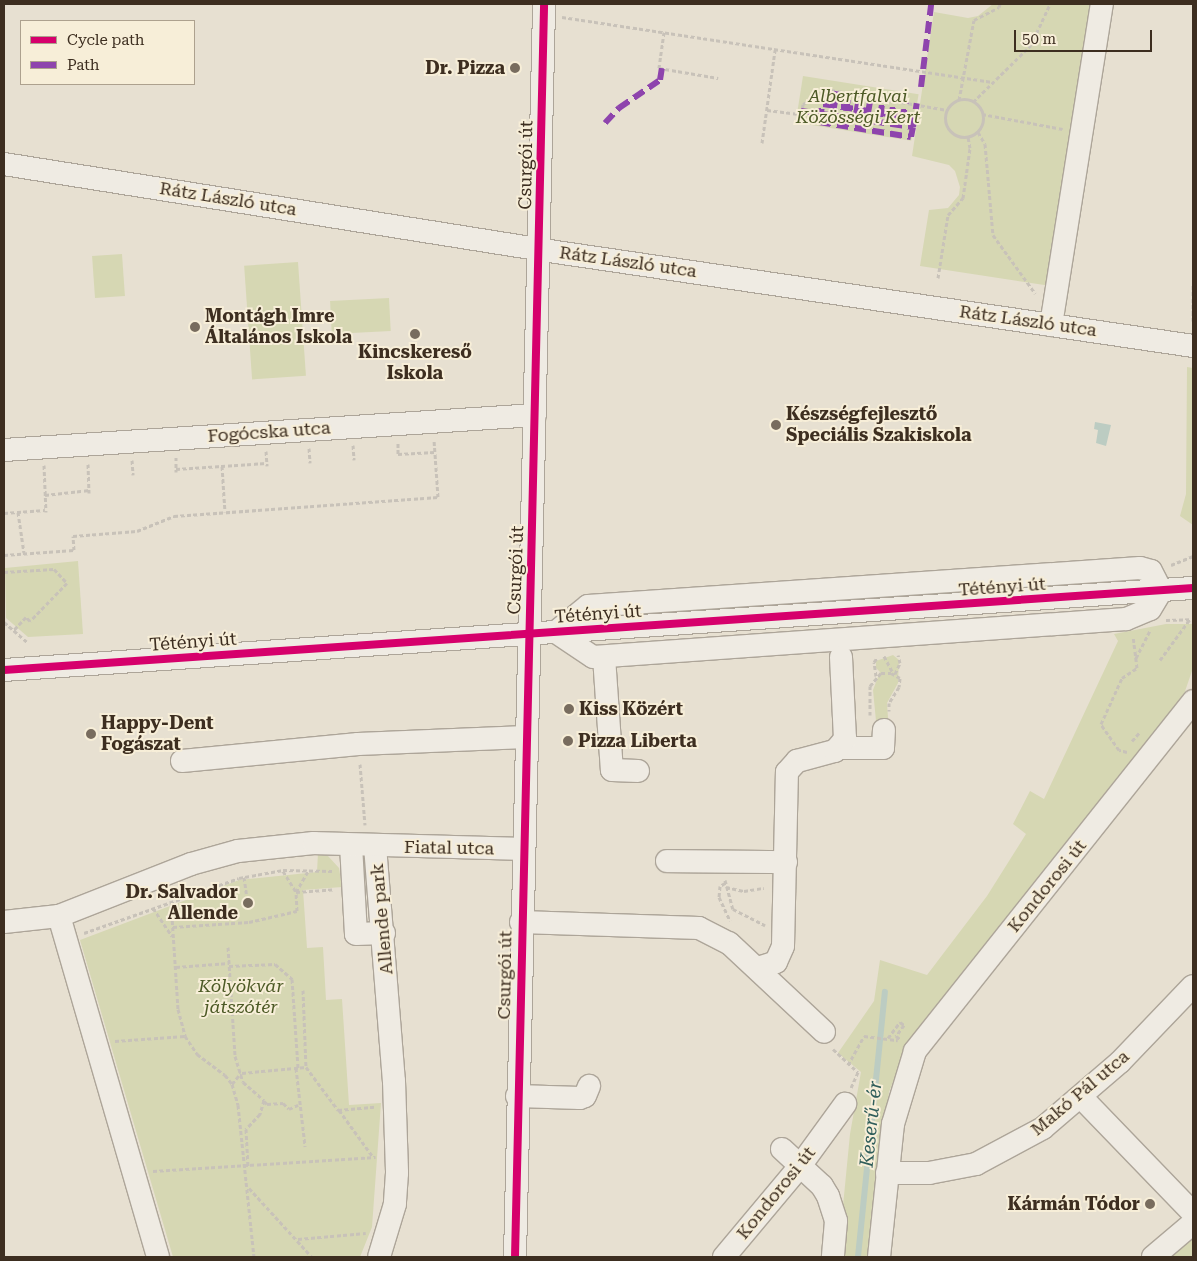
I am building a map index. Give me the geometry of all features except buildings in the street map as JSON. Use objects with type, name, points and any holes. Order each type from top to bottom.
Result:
[{"type":"street","points":[[1048,324],[1082,132],[1102,4]]},
{"type":"street","name":"Csurgói út","points":[[515,1257],[521,922],[544,9]]},
{"type":"street","name":"Rátz László utca","points":[[4,164],[539,249],[1193,346]]},
{"type":"street","name":"Fogócska utca","points":[[4,450],[535,415]]},
{"type":"street","name":"Tétényi út","points":[[4,670],[1193,588]]},
{"type":"street","points":[[556,632],[593,658],[1126,619],[1150,609],[1161,591]]},
{"type":"street","points":[[604,656],[612,770],[638,771]]},
{"type":"street","points":[[838,748],[845,739],[841,657]]},
{"type":"street","name":"Kondorosi út","points":[[879,1257],[893,1124],[907,1074],[920,1043],[1149,759],[1193,701]]},
{"type":"street","points":[[758,968],[776,962],[780,954],[786,862],[786,778],[789,767],[797,761],[838,748],[883,748],[887,724]]},
{"type":"street","points":[[182,761],[358,744],[526,737]]},
{"type":"street","name":"Allende park","points":[[4,922],[59,916],[191,864],[238,851],[314,843],[364,846],[384,933],[397,1173],[395,1204],[379,1257]]},
{"type":"street","points":[[364,846],[352,880],[356,934],[384,933]]},
{"type":"street","name":"Fiatal utca","points":[[364,846],[523,849]]},
{"type":"street","points":[[667,861],[726,877],[786,862]]},
{"type":"street","points":[[604,924],[617,911],[677,913],[686,921]]},
{"type":"street","points":[[59,916],[158,1257]]},
{"type":"street","points":[[521,922],[699,928],[723,940],[758,968],[824,1032]]},
{"type":"street","name":"Makó Pál utca","points":[[888,1173],[929,1173],[976,1164],[1043,1128],[1120,1062],[1193,986]]},
{"type":"street","points":[[517,1096],[580,1098],[585,1096],[589,1086]]},
{"type":"street","points":[[1081,1097],[1193,1213]]},
{"type":"street","name":"Kondorosi út","points":[[724,1257],[800,1166],[845,1104]]},
{"type":"street","points":[[782,1149],[822,1186],[832,1206],[836,1221],[833,1257]]},
{"type":"street","points":[[1153,1257],[1193,1223]]},
{"type":"path","points":[[800,120],[802,104],[831,90],[947,110],[959,100],[965,77],[974,20],[999,7],[1000,4]]},
{"type":"path","points":[[973,102],[1031,45],[1050,4]]},
{"type":"path","points":[[544,9],[664,32],[994,82]]},
{"type":"path","points":[[664,32],[659,68],[718,78]]},
{"type":"path","points":[[762,143],[775,50]]},
{"type":"path","points":[[959,100],[973,102],[982,114],[1082,132]]},
{"type":"path","points":[[767,110],[801,114]]},
{"type":"path","points":[[947,110],[947,127],[960,137],[968,137],[978,132]]},
{"type":"path","points":[[982,114],[978,132],[985,144],[993,235],[1043,304],[1048,324]]},
{"type":"path","points":[[938,278],[948,215],[963,198],[970,148],[968,137]]},
{"type":"path","points":[[1193,285],[1193,321]]},
{"type":"path","points":[[4,554],[74,550],[74,536],[137,532],[174,516],[438,497],[434,440]]},
{"type":"path","points":[[397,442],[399,456],[435,452]]},
{"type":"path","points":[[45,495],[90,492],[86,444]]},
{"type":"path","points":[[353,445],[354,460]]},
{"type":"path","points":[[4,513],[46,511],[43,447]]},
{"type":"path","points":[[308,448],[310,463]]},
{"type":"path","points":[[176,456],[176,470],[267,465],[266,451]]},
{"type":"path","points":[[132,459],[133,475]]},
{"type":"path","points":[[222,466],[225,512]]},
{"type":"path","points":[[18,512],[24,553]]},
{"type":"path","points":[[4,572],[54,569],[67,583],[30,621],[26,617],[13,631]]},
{"type":"path","points":[[1160,660],[1191,619]]},
{"type":"path","points":[[4,622],[27,642]]},
{"type":"path","points":[[1136,659],[1153,623]]},
{"type":"path","points":[[1132,629],[1137,668],[1122,678],[1101,724],[1119,750],[1149,759]]},
{"type":"path","points":[[870,748],[870,686],[876,676],[875,659],[895,655],[900,658],[894,674]]},
{"type":"path","points":[[884,656],[900,682],[889,704],[887,724]]},
{"type":"path","points":[[876,676],[894,674]]},
{"type":"path","points":[[358,744],[364,846]]},
{"type":"path","points":[[76,936],[171,901],[244,877],[283,870],[308,870],[352,880]]},
{"type":"path","points":[[173,927],[272,919],[297,911],[296,892],[283,870]]},
{"type":"path","points":[[296,892],[308,870]]},
{"type":"path","points":[[244,877],[247,899]]},
{"type":"path","points":[[726,877],[744,891],[785,887]]},
{"type":"path","points":[[726,877],[733,908],[751,920],[783,926]]},
{"type":"path","points":[[723,940],[729,926],[727,912],[719,898],[720,886],[726,877]]},
{"type":"path","points":[[296,892],[352,880]]},
{"type":"path","points":[[171,901],[178,1009],[185,1036],[197,1054],[225,1075],[232,1084],[238,1105],[243,1166],[249,1188],[254,1257]]},
{"type":"path","points":[[152,908],[173,937]]},
{"type":"path","points":[[727,912],[733,908]]},
{"type":"path","points":[[228,947],[236,1056],[242,1072],[243,1082],[267,1104],[283,1103],[289,1109],[298,1105]]},
{"type":"path","points":[[176,967],[275,964],[292,979],[298,1105],[304,1113],[305,1146]]},
{"type":"path","points":[[303,990],[306,1068],[372,1157]]},
{"type":"path","points":[[888,1038],[900,1022],[904,1025],[896,1036]]},
{"type":"path","points":[[107,1041],[185,1036]]},
{"type":"path","points":[[848,1065],[864,1036],[902,1041]]},
{"type":"path","points":[[836,1055],[858,1072],[845,1104]]},
{"type":"path","points":[[232,1084],[242,1072],[306,1068]]},
{"type":"path","points":[[248,1166],[246,1129],[260,1114],[264,1100]]},
{"type":"path","points":[[338,1110],[384,1107]]},
{"type":"path","points":[[146,1172],[382,1157]]},
{"type":"path","points":[[249,1188],[298,1239],[312,1257]]},
{"type":"path","points":[[298,1239],[374,1233]]},
{"type":"green space","points":[[993,4],[1093,4],[1051,286],[920,266],[929,210],[948,208],[959,195],[960,187],[955,171],[949,165],[912,156],[934,12],[968,18],[978,16]]},
{"type":"green space","name":"Albertfalvai Közösségi Kert","points":[[803,76],[919,94],[911,141],[796,122]]},
{"type":"green space","points":[[122,254],[125,296],[95,298],[92,256]]},
{"type":"green space","points":[[298,262],[306,376],[252,379],[244,266]]},
{"type":"green space","points":[[389,298],[391,331],[332,334],[330,301]]},
{"type":"green space","points":[[1187,367],[1193,368],[1193,525],[1180,516],[1186,494]]},
{"type":"green space","points":[[78,561],[83,634],[28,637],[6,618],[5,568]]},
{"type":"green space","points":[[1166,624],[1193,624],[1193,668],[1182,700],[904,1054],[889,1092],[872,1257],[838,1257],[850,1134],[861,1072],[838,1053],[874,1001],[880,960],[927,975],[987,896],[1026,834],[1013,824],[1030,791],[1044,799],[1118,641],[1114,634]]},
{"type":"green space","points":[[893,655],[899,660],[898,683],[887,703],[888,718],[876,721],[873,690],[880,672],[876,668],[876,661]]},
{"type":"green space","name":"Kölyökvár játszótér","points":[[318,853],[328,856],[339,868],[342,887],[303,890],[307,948],[323,947],[326,1000],[342,999],[349,1105],[381,1103],[372,1227],[360,1257],[173,1257],[80,940],[239,880],[317,872]]},
{"type":"green space","points":[[1193,1234],[1193,1257],[1167,1257]]},
{"type":"shaded area","points":[[1095,422],[1111,425],[1106,446],[1096,443],[1098,430],[1094,429]]},
{"type":"waterway","name":"Keserű-ér","points":[[858,1257],[885,992]]},
{"type":"marked path","points":[[921,87],[931,5]]},
{"type":"marked path","points":[[605,123],[619,108],[660,80],[662,68]]},
{"type":"marked path","points":[[825,91],[819,122],[911,137],[913,127]]},
{"type":"marked path","points":[[833,112],[837,91]]},
{"type":"marked path","points":[[846,111],[849,92]]},
{"type":"marked path","points":[[856,114],[860,94]]},
{"type":"marked path","points":[[868,113],[871,96]]},
{"type":"marked path","points":[[880,117],[883,98]]},
{"type":"marked path","points":[[891,119],[894,100]]},
{"type":"marked path","points":[[902,121],[906,101]]},
{"type":"marked path","points":[[801,111],[913,127],[917,103]]},
{"type":"marked path","points":[[823,104],[914,118]]},
{"type":"cycle path","points":[[515,1257],[544,4]]},
{"type":"cycle path","points":[[4,670],[1193,588]]},
{"type":"place","name":"Dr. Pizza","points":[[515,68]]},
{"type":"place","name":"Montágh Imre Általános Iskola","points":[[195,327]]},
{"type":"place","name":"Kincskereső Iskola","points":[[415,334]]},
{"type":"place","name":"Készségfejlesztő Speciális Szakiskola","points":[[776,425]]},
{"type":"place","name":"Kiss Közért","points":[[569,709]]},
{"type":"place","name":"Happy-Dent Fogászat","points":[[91,734]]},
{"type":"place","name":"Pizza Liberta","points":[[568,741]]},
{"type":"place","name":"Dr. Salvador Allende","points":[[248,903]]},
{"type":"place","name":"Kármán Tódor","points":[[1150,1204]]}]
